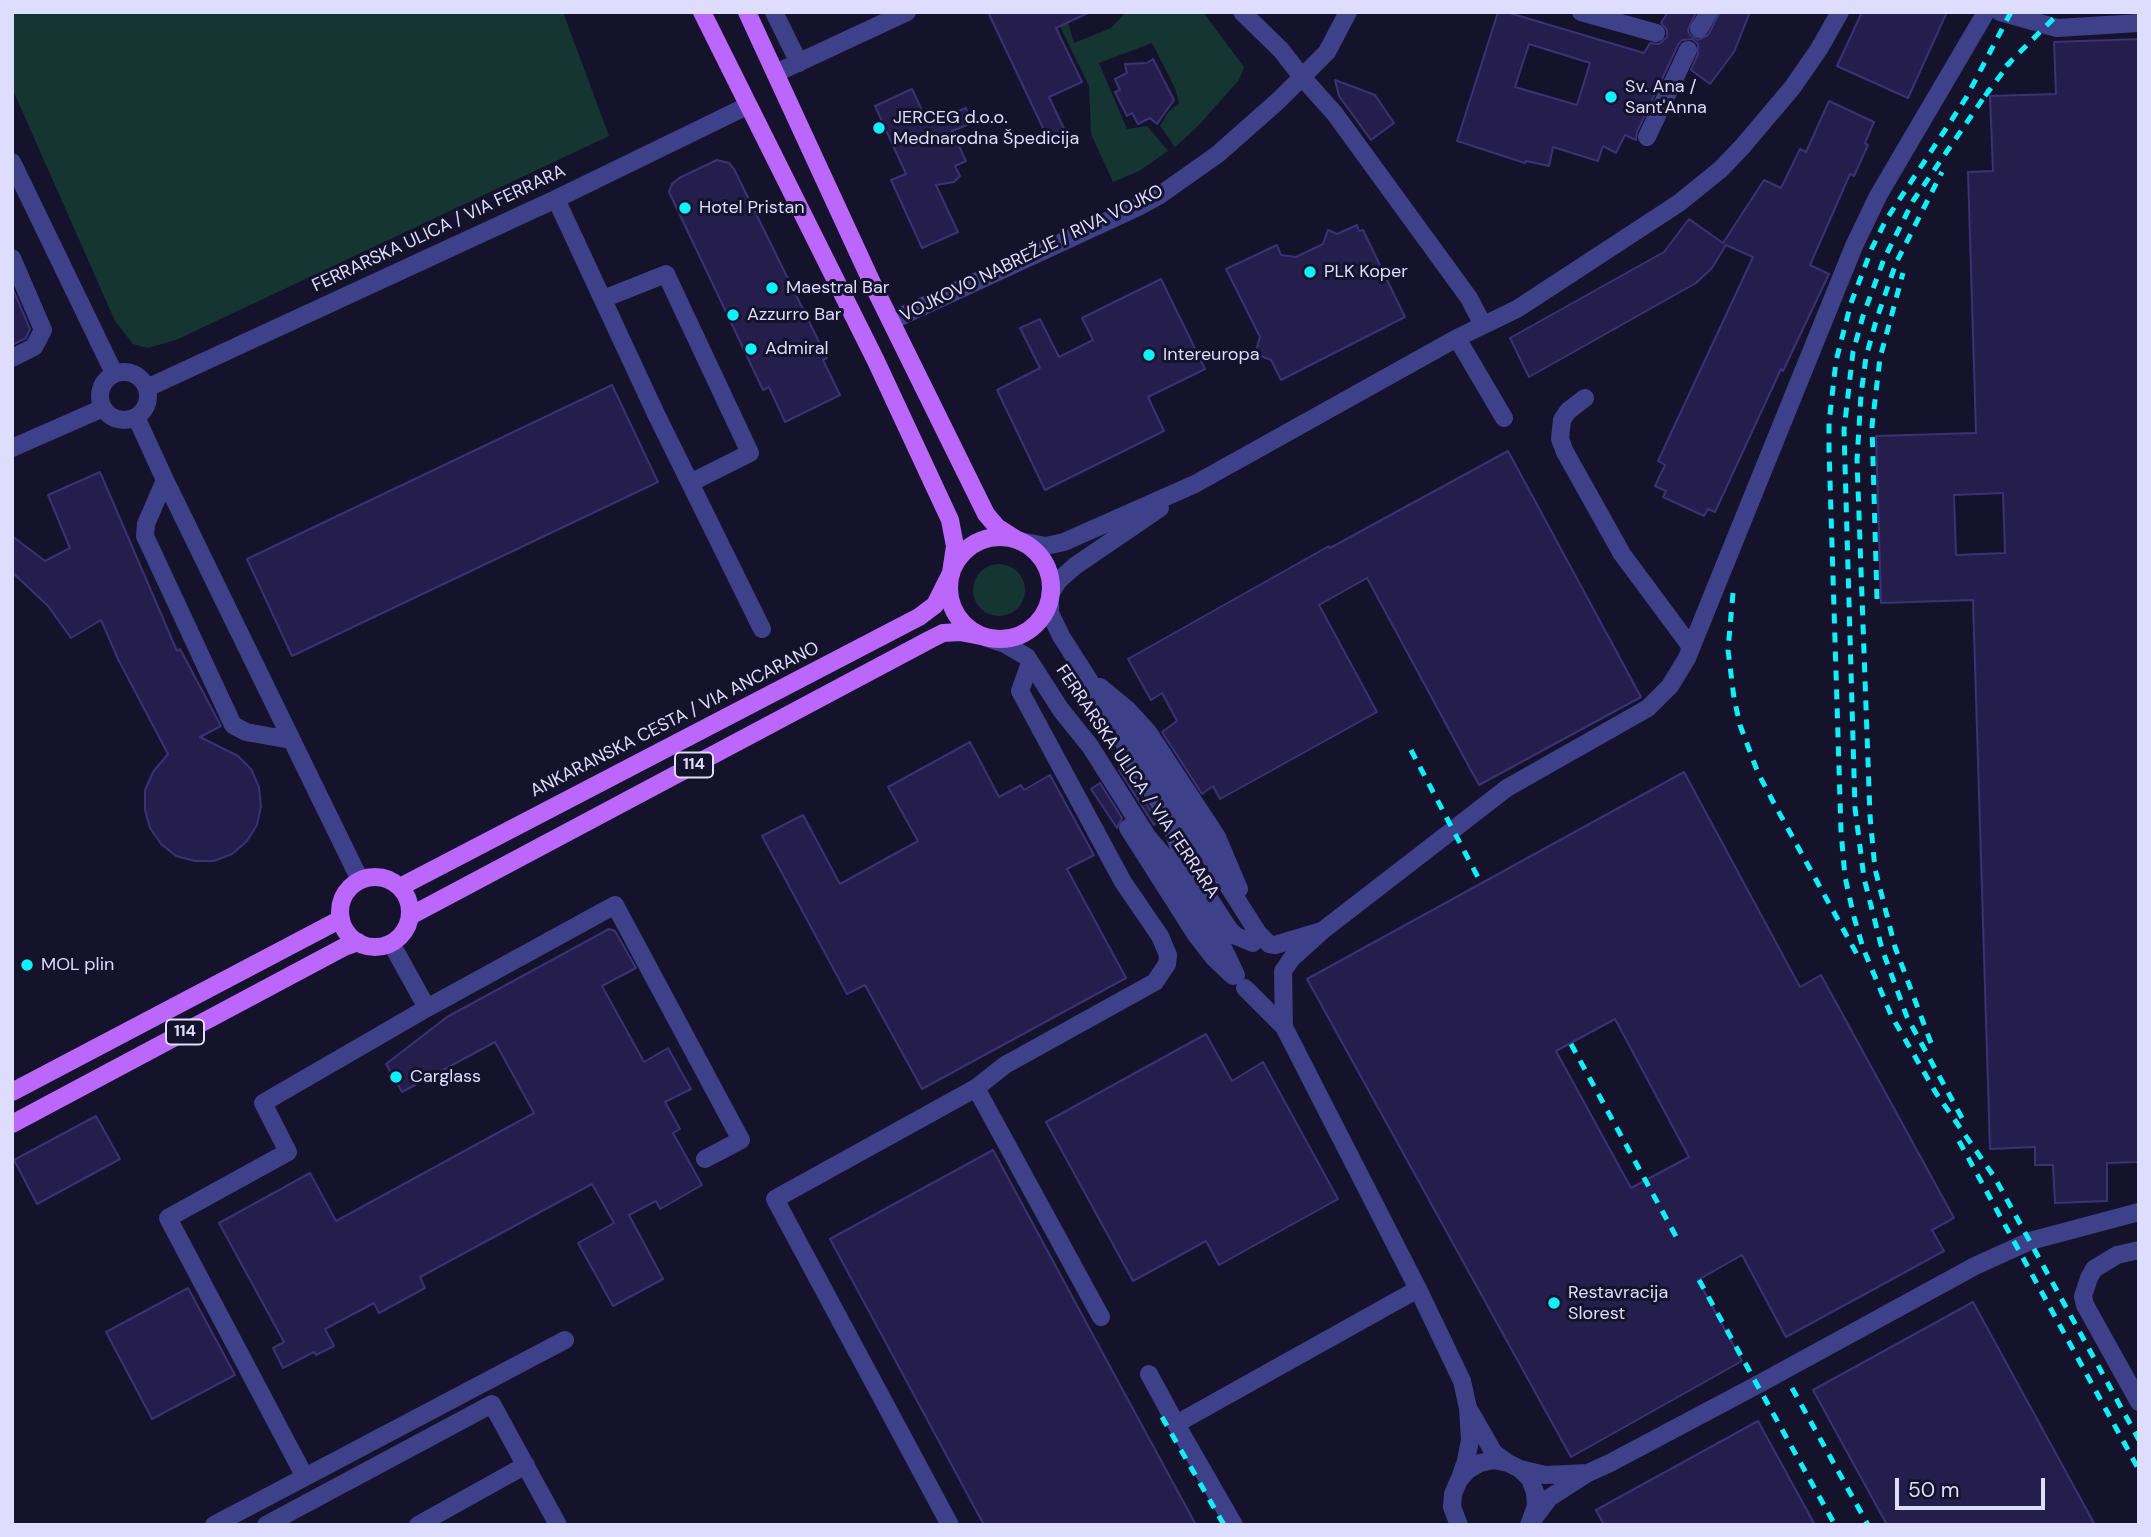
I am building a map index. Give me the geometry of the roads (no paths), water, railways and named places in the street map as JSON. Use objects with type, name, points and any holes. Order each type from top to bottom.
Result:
[{"type":"main road","points":[[702,12],[876,361],[950,520],[956,546],[949,580],[949,597],[955,613],[965,626],[981,636]]},
{"type":"main road","points":[[747,12],[891,321],[986,514],[997,527],[1027,544],[1040,556],[1048,570],[1050,595]]},
{"type":"main road","name":"114","points":[[951,573],[964,551],[978,541],[995,537],[1019,541]]},
{"type":"main road","name":"ANKARANSKA CESTA / VIA ANCARANO","points":[[400,887],[919,617],[935,605],[951,573]]},
{"type":"main road","name":"114","points":[[12,1124],[344,947],[358,942],[374,947],[391,943],[404,932],[410,916],[943,633],[960,632],[996,639],[1013,637],[1028,631],[1040,619],[1050,595]]},
{"type":"main road","points":[[358,942],[350,936],[341,919],[340,910],[346,892],[360,880],[376,877],[393,881],[400,887],[409,904],[410,916]]},
{"type":"main road","name":"114","points":[[12,1092],[341,919]]},
{"type":"street","points":[[774,12],[799,63]]},
{"type":"street","points":[[776,73],[907,12]]},
{"type":"street","points":[[1242,12],[1282,50],[1302,78],[1335,114],[1472,302],[1471,331],[1504,418]]},
{"type":"street","name":"VOJKOVO NABREŽJE / RIVA VOJKO","points":[[891,321],[1160,195],[1218,154],[1302,78],[1327,52],[1349,12]]},
{"type":"street","points":[[1699,29],[1709,12]]},
{"type":"street","points":[[1019,541],[1046,546],[1064,542],[1195,484],[1471,331],[1517,309],[1672,208],[1721,169],[1792,88],[1840,12]]},
{"type":"street","points":[[1322,931],[1281,944],[1261,944],[1240,952],[1235,967],[1240,981],[1253,991],[1269,990],[1276,985],[1292,958],[1322,931],[1507,788],[1648,708],[1670,686],[1691,647],[1854,246],[1878,196],[1986,12]]},
{"type":"street","points":[[2000,12],[2057,28],[2139,23]]},
{"type":"street","points":[[1584,13],[1656,33]]},
{"type":"street","points":[[1647,137],[1688,50]]},
{"type":"street","name":"FERRARSKA ULICA / VIA FERRARA","points":[[147,388],[556,199],[747,106]]},
{"type":"street","points":[[12,162],[114,373]]},
{"type":"street","points":[[556,199],[762,629]]},
{"type":"street","points":[[12,258],[43,330],[34,346],[12,358]]},
{"type":"street","points":[[603,299],[666,274],[750,453],[690,483]]},
{"type":"street","points":[[114,373],[137,375],[147,388],[147,404],[136,417],[121,420],[108,414],[103,408],[100,393],[102,385],[114,373]]},
{"type":"street","points":[[1585,398],[1567,411],[1562,420],[1560,439],[1565,452],[1622,554],[1691,647]]},
{"type":"street","points":[[12,448],[103,408]]},
{"type":"street","points":[[136,417],[360,880]]},
{"type":"street","points":[[165,480],[146,524],[145,536],[233,725],[246,732],[291,740]]},
{"type":"street","points":[[1050,595],[1058,581],[1075,566],[1195,484]]},
{"type":"street","name":"FERRARSKA ULICA / VIA FERRARA","points":[[1050,595],[1050,613],[1061,636],[1117,724],[1142,750],[1251,922],[1261,944]]},
{"type":"street","name":"FERRARSKA ULICA / VIA FERRARA","points":[[981,636],[1005,644],[1027,657],[1061,710],[1090,746],[1147,836],[1172,866],[1218,937],[1240,981],[1284,1027]]},
{"type":"street","points":[[950,1525],[775,1199],[975,1088],[1005,1065],[1144,990],[1155,982],[1167,964],[1166,946],[1123,882],[1020,691],[1030,663]]},
{"type":"street","points":[[1088,678],[1128,710],[1148,732],[1217,837],[1251,922]]},
{"type":"street","points":[[1117,724],[1128,754],[1168,817],[1183,859],[1228,929],[1236,936],[1261,944],[1281,955],[1284,1027],[1462,1381],[1468,1408],[1470,1440],[1466,1461],[1453,1493],[1448,1525]]},
{"type":"street","points":[[305,1477],[168,1218],[288,1152],[263,1103],[427,1008],[615,905],[741,1140],[705,1159]]},
{"type":"street","points":[[391,943],[427,1008]]},
{"type":"street","points":[[975,1088],[1101,1317]]},
{"type":"street","points":[[1532,1523],[1549,1498],[1588,1473],[1996,1256],[2030,1241],[2139,1212]]},
{"type":"street","points":[[2139,1250],[2117,1255],[2094,1269],[2083,1296],[2085,1305],[2139,1402]]},
{"type":"street","points":[[1176,1424],[1418,1289]]},
{"type":"street","points":[[214,1525],[565,1340]]},
{"type":"street","points":[[1149,1374],[1234,1525]]},
{"type":"street","points":[[266,1525],[492,1404],[558,1525]]},
{"type":"street","points":[[1468,1408],[1494,1453],[1530,1479],[1536,1506],[1532,1523]]},
{"type":"street","points":[[1459,1480],[1468,1470],[1480,1463],[1494,1460],[1545,1475],[1588,1473]]},
{"type":"street","points":[[418,1525],[526,1465]]},
{"type":"street","points":[[1452,1507],[1459,1525]]},
{"type":"railway","points":[[2011,12],[1966,98],[1886,220],[1851,303],[1836,361],[1829,449],[1841,831],[1845,877],[1863,948],[1891,1015],[1936,1093],[1995,1178],[2139,1440]]},
{"type":"railway","points":[[2006,66],[2060,12]]},
{"type":"railway","points":[[1985,96],[2012,60]]},
{"type":"railway","points":[[1962,1118],[1907,1017],[1882,949],[1864,878],[1855,808],[1844,430],[1853,352],[1884,259],[1913,201],[1989,90]]},
{"type":"railway","points":[[1931,1043],[1895,947],[1875,869],[1870,816],[1857,460],[1866,357],[1876,321],[1896,263],[1942,172]]},
{"type":"railway","points":[[1877,599],[1872,426],[1880,358],[1903,273]]},
{"type":"railway","points":[[1733,593],[1728,650],[1740,725],[1758,773],[1859,958]]},
{"type":"railway","points":[[1411,750],[1481,883]]},
{"type":"railway","points":[[1571,1044],[1678,1240]]},
{"type":"railway","points":[[1959,1141],[2139,1470]]},
{"type":"railway","points":[[1699,1280],[1835,1525]]},
{"type":"railway","points":[[1792,1388],[1868,1525]]},
{"type":"railway","points":[[1162,1417],[1224,1525]]},
{"type":"place","name":"Sv. Ana / Sant'Anna","points":[[1611,97]]},
{"type":"place","name":"JERCEG d.o.o. Mednarodna Špedicija","points":[[879,128]]},
{"type":"place","name":"Hotel Pristan","points":[[685,208]]},
{"type":"place","name":"PLK Koper","points":[[1310,272]]},
{"type":"place","name":"Maestral Bar","points":[[772,288]]},
{"type":"place","name":"Azzurro Bar","points":[[733,315]]},
{"type":"place","name":"Admiral","points":[[751,349]]},
{"type":"place","name":"Intereuropa","points":[[1149,355]]},
{"type":"place","name":"MOL plin","points":[[27,965]]},
{"type":"place","name":"Carglass","points":[[396,1077]]},
{"type":"place","name":"Restavracija Slorest","points":[[1554,1303]]}]
